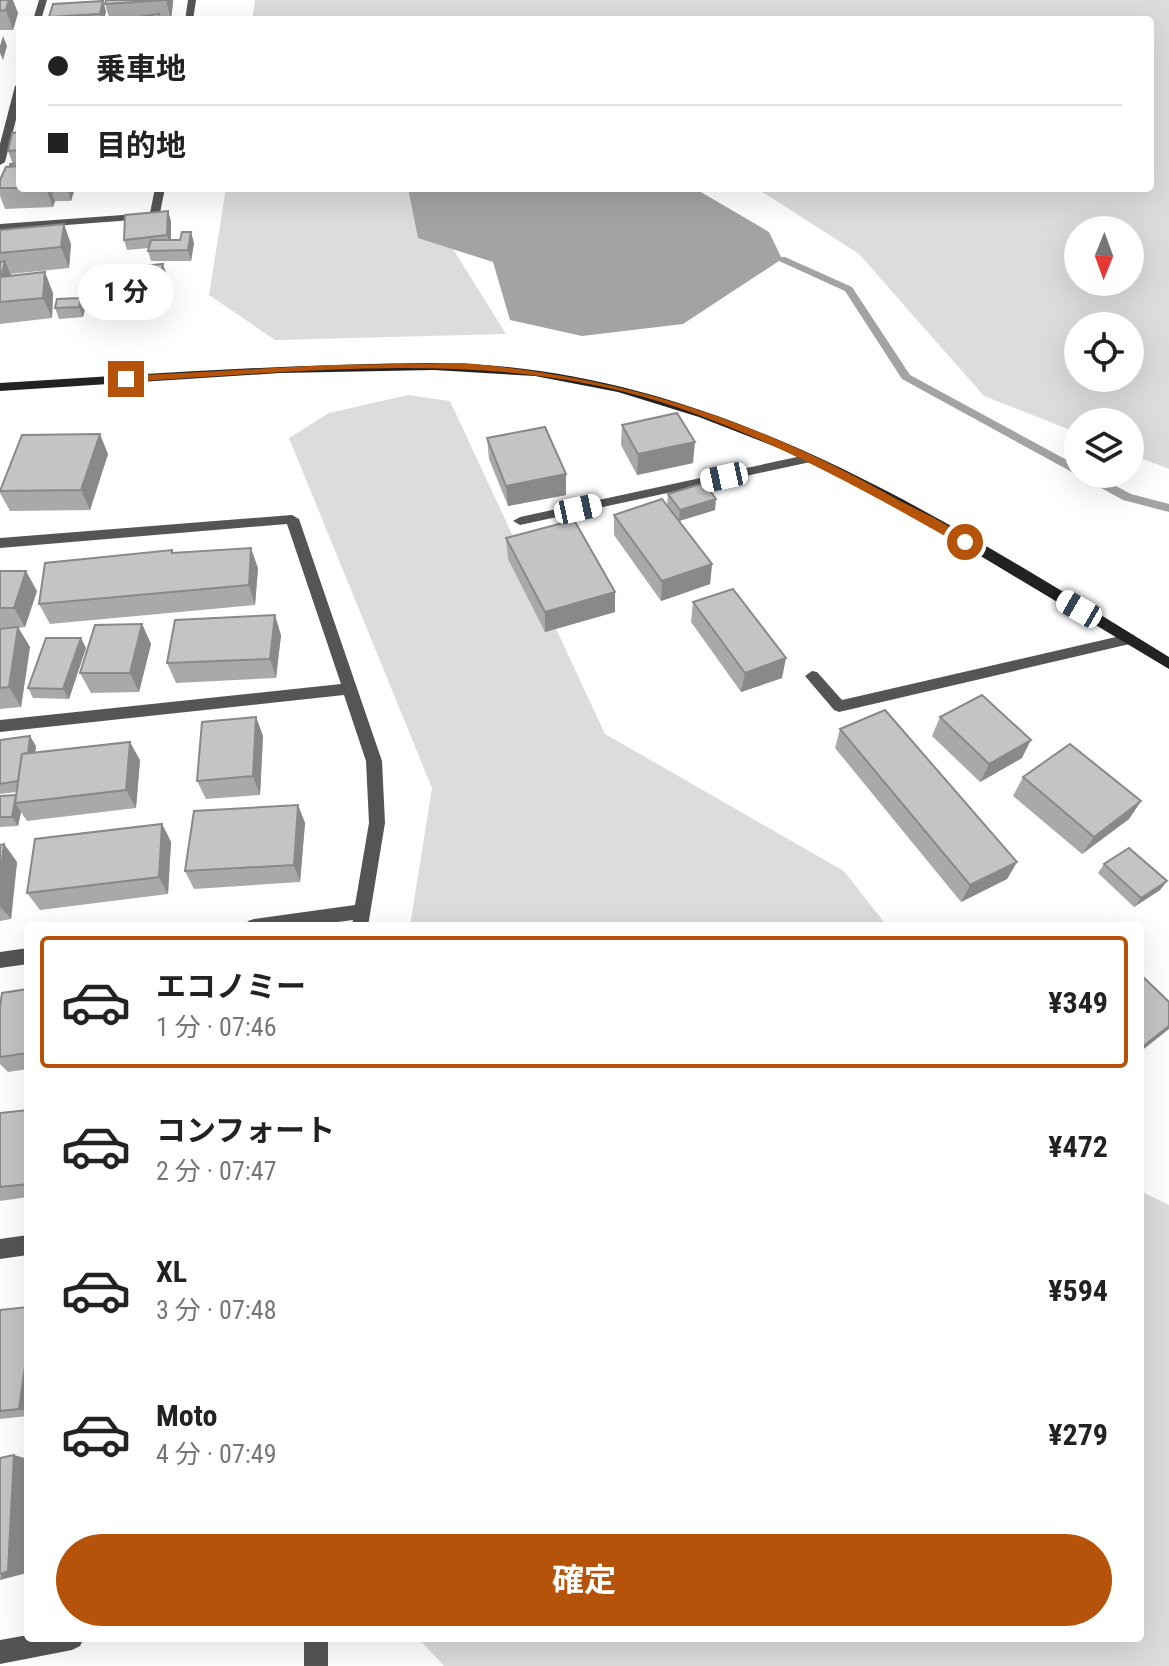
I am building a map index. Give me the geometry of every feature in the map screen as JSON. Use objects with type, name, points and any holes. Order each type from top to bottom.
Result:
[{"type":"street","points":[[0,162],[16,101]]},
{"type":"street","points":[[0,227],[155,216],[159,192]]},
{"type":"street","points":[[0,387],[330,368],[464,366],[535,372],[664,400],[764,436],[811,458],[945,530],[1169,664]]},
{"type":"street","points":[[520,521],[811,458]]},
{"type":"street","points":[[0,543],[292,519],[374,761],[376,792],[377,823],[361,919],[315,922]]},
{"type":"street","points":[[812,676],[839,706],[1129,639]]},
{"type":"street","points":[[0,726],[350,689]]},
{"type":"street","points":[[0,960],[24,957]]},
{"type":"street","points":[[0,1249],[24,1246]]},
{"type":"street","points":[[0,1652],[51,1642]]},
{"type":"street","points":[[316,1642],[316,1666]]},
{"type":"shaded area","points":[[255,0],[1169,0],[1169,469],[1144,459],[1144,408],[1064,408],[1064,427],[984,396],[859,254],[762,192],[1154,192],[1154,16],[253,16]]},
{"type":"shaded area","points":[[225,192],[417,192],[506,334],[275,340],[209,295]]},
{"type":"shaded area","points":[[409,192],[701,192],[769,232],[782,259],[683,324],[582,336],[510,320],[493,262],[418,238]]},
{"type":"shaded area","points":[[408,395],[450,401],[605,734],[844,871],[884,922],[411,922],[432,788],[289,438],[329,413]]},
{"type":"shaded area","points":[[1144,1193],[1169,1205],[1169,1666],[444,1666],[422,1642],[1144,1642]]},
{"type":"building","points":[[0,0],[9,0],[6,10],[0,11]]},
{"type":"building","points":[[106,0],[166,0],[105,4]]},
{"type":"building","points":[[103,1],[100,14],[49,16],[53,4]]},
{"type":"building","points":[[16,132],[16,150],[8,151],[12,133]]},
{"type":"building","points":[[16,166],[16,188],[0,188],[6,167]]},
{"type":"building","points":[[168,211],[167,235],[124,240],[125,215]]},
{"type":"building","points":[[64,224],[61,247],[0,253],[0,230]]},
{"type":"building","points":[[182,232],[191,232],[188,250],[148,251],[151,240],[180,240]]},
{"type":"building","points":[[5,261],[1,277],[45,272],[43,298],[0,302],[0,262]]},
{"type":"building","points":[[163,264],[160,276],[148,276],[148,283],[86,289],[88,272]]},
{"type":"building","points":[[81,298],[79,307],[55,308],[57,299]]},
{"type":"building","points":[[677,413],[695,442],[638,454],[622,425]]},
{"type":"building","points":[[545,427],[566,474],[506,486],[487,438]]},
{"type":"building","points":[[100,434],[81,490],[0,491],[22,435]]},
{"type":"building","points":[[704,483],[716,499],[680,510],[668,494]]},
{"type":"building","points":[[662,499],[712,564],[662,581],[614,515]]},
{"type":"building","points":[[574,520],[615,592],[545,612],[506,538]]},
{"type":"building","points":[[251,548],[249,585],[39,604],[45,563],[172,550],[172,553]]},
{"type":"building","points":[[0,571],[26,571],[14,608],[0,608]]},
{"type":"building","points":[[733,589],[786,658],[745,673],[693,602]]},
{"type":"building","points":[[275,615],[270,659],[167,663],[175,620]]},
{"type":"building","points":[[142,624],[130,673],[80,673],[95,625]]},
{"type":"building","points":[[18,627],[9,687],[0,688],[0,629]]},
{"type":"building","points":[[46,638],[81,638],[63,689],[28,688]]},
{"type":"building","points":[[982,695],[1031,740],[989,764],[940,717]]},
{"type":"building","points":[[885,710],[1017,862],[970,885],[840,729]]},
{"type":"building","points":[[256,717],[253,776],[197,781],[202,722]]},
{"type":"building","points":[[30,736],[28,753],[22,754],[18,781],[0,784],[0,740]]},
{"type":"building","points":[[130,742],[126,790],[15,803],[22,754]]},
{"type":"building","points":[[1070,744],[1141,801],[1094,837],[1023,777]]},
{"type":"building","points":[[16,795],[12,817],[0,817],[0,796]]},
{"type":"building","points":[[298,805],[294,865],[185,871],[194,811]]},
{"type":"building","points":[[162,824],[159,877],[27,893],[35,839]]},
{"type":"building","points":[[4,844],[0,880],[0,845]]},
{"type":"building","points":[[1129,848],[1167,881],[1141,898],[1104,864]]},
{"type":"building","points":[[1144,978],[1169,1002],[1169,1026],[1144,1046]]},
{"type":"building","points":[[24,990],[24,1054],[0,1057],[2,993]]},
{"type":"building","points":[[24,1110],[24,1184],[0,1187],[0,1113]]},
{"type":"building","points":[[24,1307],[24,1373],[19,1409],[0,1411],[0,1310]]},
{"type":"building","points":[[14,1455],[8,1571],[0,1574],[0,1458]]},
{"type":"waterway","points":[[782,259],[849,289],[906,377],[1064,463]]},
{"type":"waterway","points":[[1110,488],[1127,497],[1169,508]]},
{"type":"route","points":[[126,379],[330,368],[464,366],[535,372],[609,386],[664,400],[764,436],[849,477],[965,542]]}]
